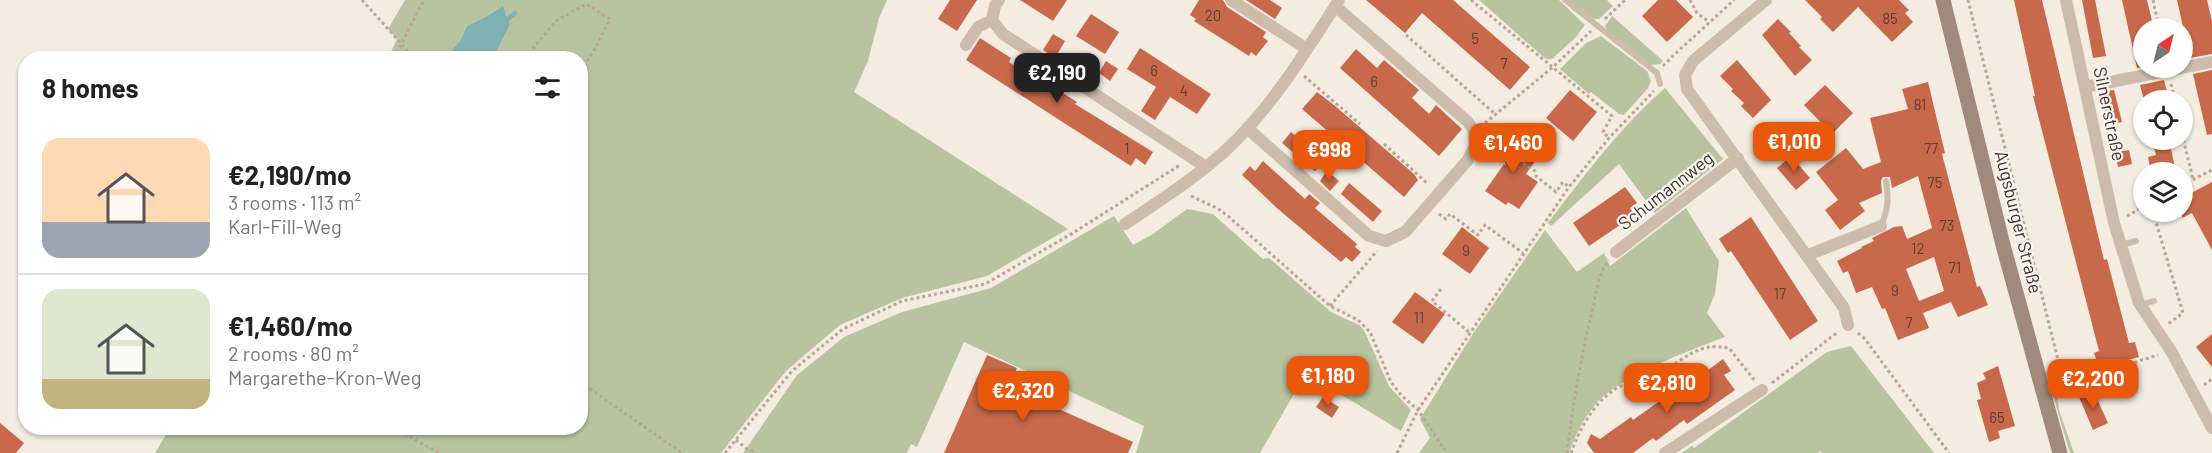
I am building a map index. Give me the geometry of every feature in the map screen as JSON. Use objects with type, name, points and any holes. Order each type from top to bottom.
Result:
[{"type":"main road","name":"Augsburger Straße","points":[[1943,0],[2003,245],[2060,453]]},
{"type":"street","points":[[992,20],[999,0]]},
{"type":"street","points":[[1230,0],[1307,49]]},
{"type":"street","points":[[1766,0],[1693,61],[1685,75],[1687,89],[1808,255],[1844,308],[1848,325]]},
{"type":"street","name":"Silnerstraße","points":[[2066,0],[2114,223],[2141,305],[2171,351],[2212,429]]},
{"type":"street","points":[[1125,224],[1183,185],[1227,150],[1294,67],[1337,3],[1468,122],[1474,131],[1475,146],[1471,155],[1405,232],[1386,241],[1369,236],[1247,128]]},
{"type":"street","points":[[966,45],[978,27],[992,20]]},
{"type":"street","points":[[992,20],[1003,34],[1206,167]]},
{"type":"street","points":[[2193,66],[2212,62]]},
{"type":"street","points":[[2085,87],[2133,78]]},
{"type":"street","name":"Schumannweg","points":[[1616,252],[1738,158]]},
{"type":"street","points":[[1808,255],[1881,226]]},
{"type":"street","points":[[1665,453],[1762,390]]},
{"type":"lane","points":[[1565,0],[1657,73],[1660,84]]},
{"type":"lane","points":[[1881,226],[1888,210],[1889,197],[1886,181]]},
{"type":"lane","points":[[2121,245],[2136,241]]},
{"type":"lane","points":[[2141,305],[2154,301]]},
{"type":"path","points":[[362,0],[407,51]]},
{"type":"path","points":[[397,51],[424,0]]},
{"type":"path","points":[[1471,0],[1612,116],[1603,132],[1609,138]]},
{"type":"path","points":[[1474,131],[1553,68],[1624,0]]},
{"type":"path","points":[[1690,0],[1697,13],[1709,22]]},
{"type":"path","points":[[1657,73],[1734,0]]},
{"type":"path","points":[[1968,0],[2058,360],[2061,396]]},
{"type":"path","points":[[2153,0],[2157,18]]},
{"type":"path","points":[[531,51],[556,21],[586,4],[610,19],[588,60]]},
{"type":"path","points":[[1406,35],[1495,114]]},
{"type":"path","points":[[1294,67],[1360,124]]},
{"type":"path","points":[[1397,453],[1418,410],[1569,187],[1609,138],[1660,84]]},
{"type":"path","points":[[1384,144],[1438,193]]},
{"type":"path","points":[[1471,155],[1482,157],[1506,152],[1535,171],[1536,176],[1556,192],[1563,183],[1569,187]]},
{"type":"path","points":[[725,453],[792,371],[843,329],[902,301],[985,284],[1073,233],[1192,157]]},
{"type":"path","points":[[2193,179],[2212,170]]},
{"type":"path","points":[[1183,185],[1193,198],[1217,208],[1228,216],[1330,306],[1358,320],[1370,332],[1391,382],[1401,395],[1418,410],[1447,453]]},
{"type":"path","points":[[1428,206],[1446,219],[1450,214],[1478,235],[1485,225],[1523,253]]},
{"type":"path","points":[[2114,223],[2133,212]]},
{"type":"path","points":[[2156,222],[2183,313],[2158,332]]},
{"type":"path","points":[[1330,306],[1386,241]]},
{"type":"path","points":[[1569,453],[1575,391],[1595,299],[1604,265],[1616,252]]},
{"type":"path","points":[[1441,289],[1432,301],[1470,333]]},
{"type":"path","points":[[1569,453],[1582,428],[1600,403],[1618,388],[1663,370],[1694,351],[1714,345],[1729,348],[1762,390],[1848,325],[1865,339],[1949,453]]},
{"type":"path","points":[[2060,386],[2171,351]]},
{"type":"path","points":[[588,388],[682,453]]},
{"type":"path","points":[[407,435],[439,453]]},
{"type":"path","points":[[736,440],[757,453]]},
{"type":"green space","points":[[405,0],[887,0],[879,18],[868,61],[854,92],[1068,229],[987,276],[902,298],[840,325],[786,371],[721,453],[155,453],[166,435],[588,435],[588,51],[497,51],[510,25],[503,6],[467,26],[460,41],[451,51],[391,51],[397,39],[388,29]]},
{"type":"green space","points":[[1479,0],[1559,0],[1585,25],[1575,38],[1552,59],[1546,59]]},
{"type":"green space","points":[[1565,0],[1607,0],[1613,6],[1599,19],[1594,19]]},
{"type":"green space","points":[[1612,16],[1663,61],[1660,64],[1651,65],[1607,30],[1605,26]]},
{"type":"green space","points":[[1601,36],[1647,71],[1651,81],[1648,88],[1624,115],[1619,114],[1591,92],[1589,94],[1560,69],[1586,43]]},
{"type":"green space","points":[[1665,88],[1723,159],[1655,213],[1619,164],[1551,226],[1548,223],[1603,152]]},
{"type":"green space","points":[[1686,208],[1719,261],[1715,294],[1707,313],[1725,337],[1656,365],[1620,384],[1595,405],[1577,434],[1569,453],[1419,453],[1430,438],[1420,419],[1474,332],[1545,230],[1577,272],[1604,253],[1610,266]]},
{"type":"green space","points":[[1187,209],[1213,214],[1263,259],[1269,258],[1331,312],[1359,325],[1364,330],[1389,386],[1411,410],[1401,431],[1306,373],[1260,453],[1136,453],[1144,426],[964,342],[917,447],[911,444],[907,453],[743,453],[797,375],[844,337],[902,312],[991,288],[1114,216],[1133,245],[1153,234]]},
{"type":"green space","points":[[1851,346],[1934,453],[1822,453],[1820,451],[1818,453],[1682,453],[1692,446],[1694,448],[1827,352]]},
{"type":"green space","points":[[2055,369],[2059,410],[2074,453],[2070,453],[2046,372]]},
{"type":"water","points":[[503,6],[510,25],[497,51],[451,51],[460,41],[467,26]]},
{"type":"building","points":[[950,0],[977,0],[957,31],[938,19]]},
{"type":"building","points":[[1020,0],[1067,0],[1053,21]]},
{"type":"building","points":[[1199,0],[1223,0],[1227,7],[1266,32],[1263,37],[1268,41],[1256,56],[1251,52],[1249,56],[1194,21],[1196,19],[1190,15]]},
{"type":"building","points":[[1246,0],[1270,0],[1282,8],[1275,19]]},
{"type":"building","points":[[1366,0],[1453,0],[1530,67],[1510,90],[1422,13],[1405,33]]},
{"type":"building","points":[[1658,0],[1676,0],[1693,17],[1667,42],[1642,16]]},
{"type":"building","points":[[1805,0],[1899,0],[1909,10],[1905,13],[1913,22],[1892,42],[1858,7],[1833,32]]},
{"type":"building","points":[[2014,0],[2042,0],[2104,260],[2107,259],[2129,343],[2135,342],[2139,357],[2099,368],[2094,353],[2099,351],[2033,96],[2035,96]]},
{"type":"building","points":[[2082,0],[2095,0],[2106,56],[2093,58]]},
{"type":"building","points":[[2122,0],[2147,0],[2151,18],[2133,18],[2133,50]]},
{"type":"building","points":[[2177,0],[2207,0],[2212,21],[2212,54],[2193,57],[2193,18],[2181,18]]},
{"type":"building","points":[[1091,14],[1119,32],[1105,54],[1076,36]]},
{"type":"building","points":[[1778,19],[1812,60],[1795,76],[1762,35]]},
{"type":"building","points":[[1053,34],[1065,41],[1055,58],[1043,50]]},
{"type":"building","points":[[980,38],[1011,58],[1009,62],[1053,91],[1055,88],[1077,102],[1075,104],[1153,152],[1145,165],[1136,158],[1131,166],[966,60]]},
{"type":"building","points":[[1140,48],[1211,94],[1197,114],[1170,97],[1155,120],[1141,111],[1156,87],[1127,69]]},
{"type":"building","points":[[1356,49],[1377,68],[1384,60],[1419,90],[1412,98],[1429,114],[1436,105],[1462,129],[1439,156],[1340,68]]},
{"type":"building","points":[[1737,60],[1771,100],[1753,118],[1741,106],[1744,103],[1731,91],[1733,89],[1720,76]]},
{"type":"building","points":[[1106,61],[1118,69],[1110,81],[1099,73]]},
{"type":"building","points":[[2212,70],[2212,134],[2207,135],[2193,74]]},
{"type":"building","points":[[2164,80],[2166,90],[2141,90],[2140,85]]},
{"type":"building","points":[[1928,82],[1945,153],[1942,154],[1977,287],[1980,286],[1988,305],[1958,317],[1951,302],[1923,313],[1929,328],[1898,340],[1885,308],[1882,309],[1872,287],[1856,293],[1848,271],[1843,273],[1837,261],[1874,241],[1872,238],[1894,227],[1902,226],[1907,239],[1932,228],[1918,176],[1892,188],[1890,177],[1883,177],[1882,193],[1859,203],[1865,211],[1840,230],[1825,210],[1838,200],[1816,172],[1846,148],[1863,169],[1881,162],[1870,118],[1908,109],[1902,89]],"holes":[[[1934,257],[1944,291],[1919,301],[1906,269]]]},
{"type":"building","points":[[1825,85],[1853,113],[1832,134],[1804,105]]},
{"type":"building","points":[[1570,90],[1597,112],[1573,141],[1546,118]]},
{"type":"building","points":[[2114,90],[2122,122],[2108,125],[2101,92]]},
{"type":"building","points":[[1317,92],[1414,174],[1418,180],[1404,197],[1302,109]]},
{"type":"building","points":[[1291,132],[1324,161],[1315,171],[1282,143]]},
{"type":"building","points":[[1507,135],[1538,157],[1526,174],[1538,182],[1519,209],[1508,202],[1506,205],[1485,191],[1504,164],[1506,166],[1498,138]]},
{"type":"building","points":[[2129,150],[2132,164],[2118,167],[2115,152]]},
{"type":"building","points":[[2155,150],[2171,150],[2174,162],[2149,162],[2148,157],[2156,155]]},
{"type":"building","points":[[1791,156],[1810,178],[1796,190],[1777,168]]},
{"type":"building","points":[[1263,161],[1305,199],[1309,194],[1320,203],[1315,208],[1357,244],[1355,247],[1361,252],[1352,262],[1346,257],[1341,262],[1242,175],[1250,166],[1255,171]]},
{"type":"building","points":[[1327,171],[1339,181],[1330,191],[1320,181]]},
{"type":"building","points":[[2212,182],[2212,250],[2193,215],[2193,192]]},
{"type":"building","points":[[1349,183],[1382,211],[1373,222],[1341,194]]},
{"type":"building","points":[[1625,187],[1637,203],[1630,208],[1635,215],[1589,246],[1573,223]]},
{"type":"building","points":[[1751,217],[1818,321],[1790,340],[1731,251],[1728,253],[1719,239]]},
{"type":"building","points":[[1462,227],[1489,248],[1470,274],[1442,254]]},
{"type":"building","points":[[1415,292],[1445,314],[1423,344],[1392,322]]},
{"type":"building","points":[[2212,334],[2212,367],[2196,347]]},
{"type":"building","points":[[987,355],[1017,368],[1009,387],[1133,442],[1128,453],[944,453]]},
{"type":"building","points":[[1723,359],[1731,371],[1724,375],[1735,390],[1687,424],[1684,420],[1656,441],[1653,438],[1633,453],[1594,453],[1587,443],[1591,434],[1600,439],[1631,417],[1633,420],[1661,400],[1663,403]]},
{"type":"building","points":[[1998,366],[2015,426],[1998,431],[2000,438],[1989,442],[1977,400],[1981,399],[1977,383],[1986,379],[1983,373]]},
{"type":"building","points":[[2093,390],[2108,423],[2093,430],[2079,397]]},
{"type":"building","points":[[1323,397],[1339,407],[1332,418],[1316,407]]},
{"type":"building","points":[[0,423],[24,443],[16,453],[0,453]]},
{"type":"waterway","points":[[508,19],[515,13]]}]
